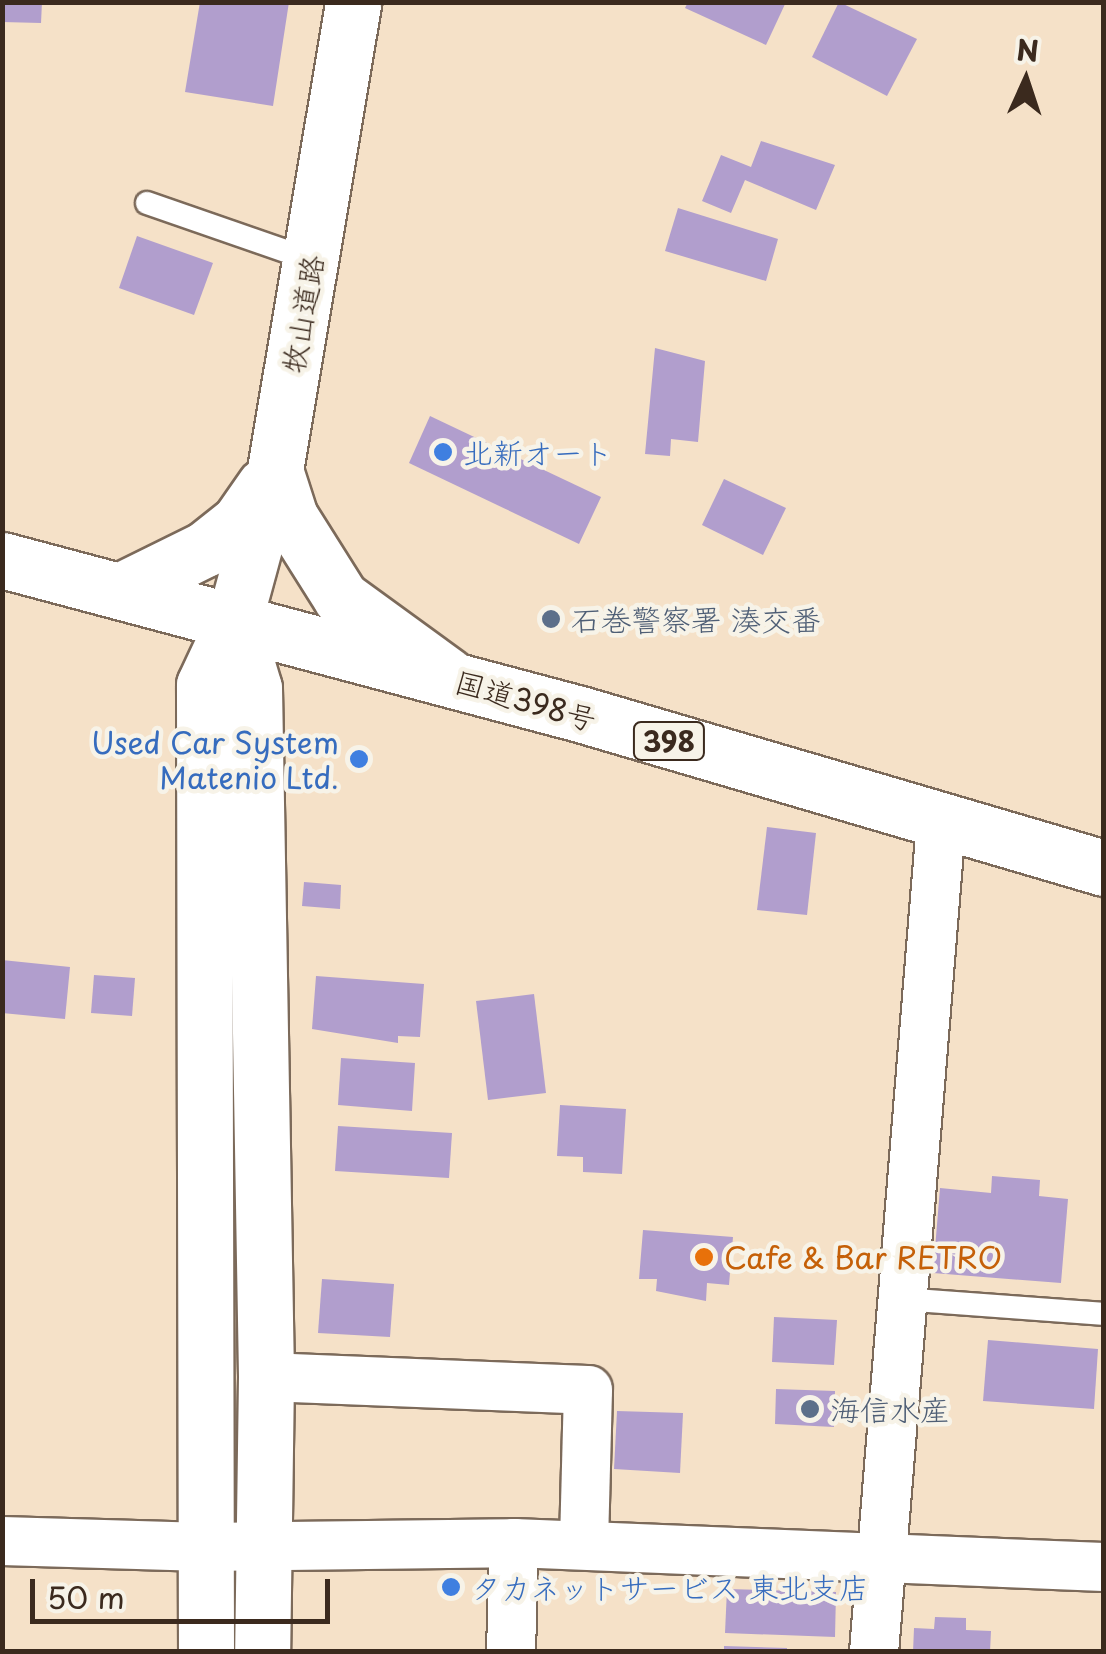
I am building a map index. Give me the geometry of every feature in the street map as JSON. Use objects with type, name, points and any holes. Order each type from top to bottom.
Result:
[{"type":"main road","name":"牧山道路","points":[[206,1652],[204,685],[234,621],[275,470],[353,2]]},
{"type":"main road","points":[[120,591],[205,549],[239,522],[275,470]]},
{"type":"main road","points":[[275,470],[290,517],[340,598],[453,679]]},
{"type":"main road","name":"国道398号","points":[[2,560],[453,679],[941,824],[1104,868]]},
{"type":"main road","points":[[234,621],[254,688],[266,1377],[262,1652]]},
{"type":"street","points":[[874,1652],[941,824]]},
{"type":"street","points":[[266,1377],[588,1390],[584,1545]]},
{"type":"street","points":[[2,1541],[206,1547],[514,1542],[881,1554],[1104,1567]]},
{"type":"street","points":[[511,1652],[514,1542]]},
{"type":"lane","points":[[148,203],[312,260]]},
{"type":"lane","points":[[902,1299],[1104,1314]]},
{"type":"building","points":[[2,2],[42,2],[41,23],[2,22]]},
{"type":"building","points":[[200,2],[289,2],[273,106],[185,92]]},
{"type":"building","points":[[688,2],[786,2],[766,45],[685,8]]},
{"type":"building","points":[[839,2],[917,39],[887,96],[812,57]]},
{"type":"building","points":[[761,141],[835,165],[816,210],[745,180],[731,213],[702,201],[721,155],[751,167]]},
{"type":"building","points":[[678,208],[778,239],[766,281],[665,251]]},
{"type":"building","points":[[137,236],[213,263],[194,315],[119,288]]},
{"type":"building","points":[[655,348],[705,361],[698,442],[671,439],[670,456],[645,454]]},
{"type":"building","points":[[430,416],[601,497],[579,544],[409,463]]},
{"type":"building","points":[[724,479],[786,508],[763,555],[702,525]]},
{"type":"building","points":[[767,827],[816,833],[807,915],[757,910]]},
{"type":"building","points":[[304,882],[341,885],[340,909],[302,906]]},
{"type":"building","points":[[2,960],[70,967],[65,1019],[2,1013]]},
{"type":"building","points":[[94,975],[135,978],[132,1016],[91,1013]]},
{"type":"building","points":[[316,976],[424,984],[420,1037],[398,1036],[398,1043],[312,1029]]},
{"type":"building","points":[[534,994],[546,1093],[488,1100],[476,1001]]},
{"type":"building","points":[[341,1058],[415,1063],[412,1111],[338,1105]]},
{"type":"building","points":[[560,1105],[626,1109],[622,1174],[583,1172],[583,1157],[557,1156]]},
{"type":"building","points":[[338,1126],[452,1133],[449,1178],[335,1171]]},
{"type":"building","points":[[992,1176],[1040,1180],[1039,1196],[1068,1199],[1061,1283],[933,1273],[940,1188],[991,1193]]},
{"type":"building","points":[[643,1230],[733,1237],[729,1285],[707,1283],[706,1301],[656,1291],[657,1279],[639,1279]]},
{"type":"building","points":[[322,1279],[394,1284],[390,1337],[318,1333]]},
{"type":"building","points":[[774,1317],[837,1320],[834,1365],[772,1362]]},
{"type":"building","points":[[988,1340],[1098,1349],[1094,1409],[983,1401]]},
{"type":"building","points":[[776,1389],[835,1391],[834,1427],[775,1424]]},
{"type":"building","points":[[617,1411],[683,1413],[680,1473],[614,1469]]},
{"type":"building","points":[[727,1589],[836,1592],[835,1637],[725,1633]]},
{"type":"building","points":[[935,1617],[966,1618],[966,1630],[991,1631],[990,1652],[913,1652],[914,1628],[934,1629]]},
{"type":"building","points":[[724,1646],[787,1648],[787,1652],[724,1652]]},
{"type":"place","name":"北新オート","points":[[443,452]]},
{"type":"place","name":"石巻警察署 湊交番","points":[[551,619]]},
{"type":"place","name":"Used Car System Matenio Ltd.","points":[[359,759]]},
{"type":"place","name":"Cafe & Bar RETRO","points":[[704,1257]]},
{"type":"place","name":"海信水産","points":[[810,1409]]},
{"type":"place","name":"タカネットサービス 東北支店","points":[[451,1587]]}]
